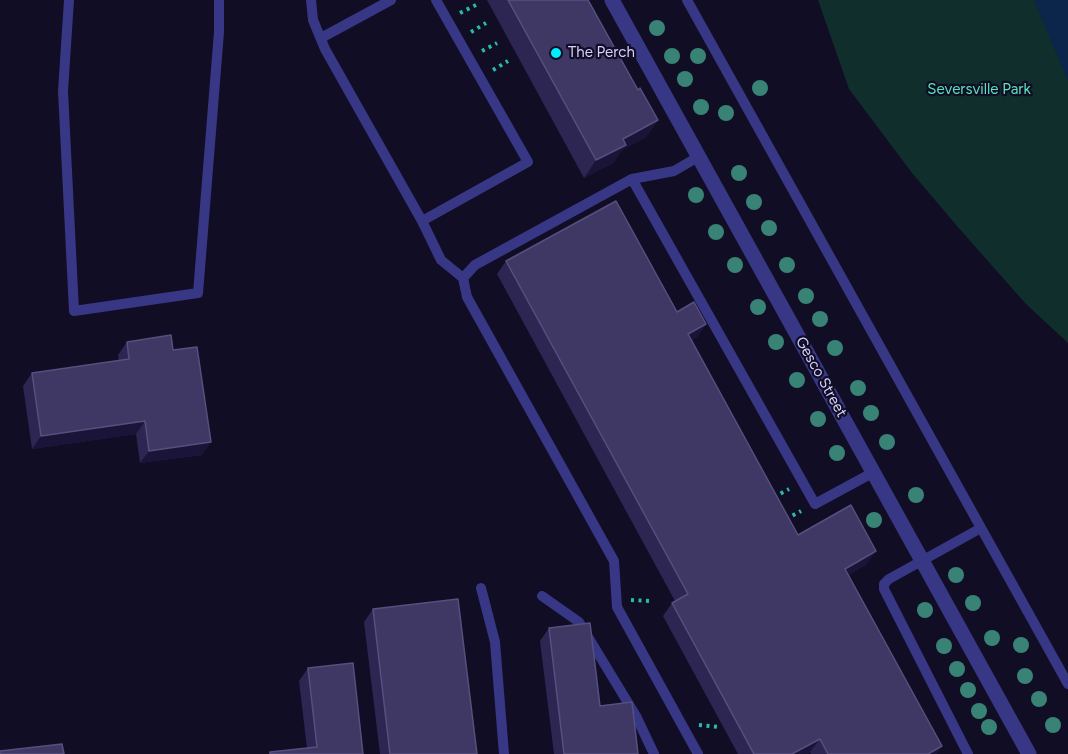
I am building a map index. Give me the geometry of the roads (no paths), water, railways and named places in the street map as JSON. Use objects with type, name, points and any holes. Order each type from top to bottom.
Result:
[{"type":"street","name":"Gesco Street","points":[[612,0],[1029,754]]},
{"type":"lane","points":[[69,0],[63,91],[74,310],[198,293],[219,32],[219,0]]},
{"type":"lane","points":[[311,0],[313,20],[321,38],[422,221],[441,260],[463,278],[467,297],[614,561],[617,607],[698,754]]},
{"type":"lane","points":[[321,38],[391,0]]},
{"type":"lane","points":[[422,221],[528,162],[436,0]]},
{"type":"lane","points":[[687,0],[1068,684]]},
{"type":"lane","points":[[463,278],[475,265],[632,179],[674,171],[698,157]]},
{"type":"lane","points":[[632,179],[815,504],[874,472]]},
{"type":"lane","points":[[968,754],[884,589],[884,584],[889,579],[981,528]]},
{"type":"lane","points":[[480,588],[495,642],[504,754]]},
{"type":"lane","points":[[542,596],[579,622],[636,716],[654,754]]},
{"type":"water","points":[[1034,0],[1068,0],[1068,81]]},
{"type":"place","name":"The Perch","points":[[556,53]]},
{"type":"park label","name":"Seversville Park","points":[[979,90]]}]
